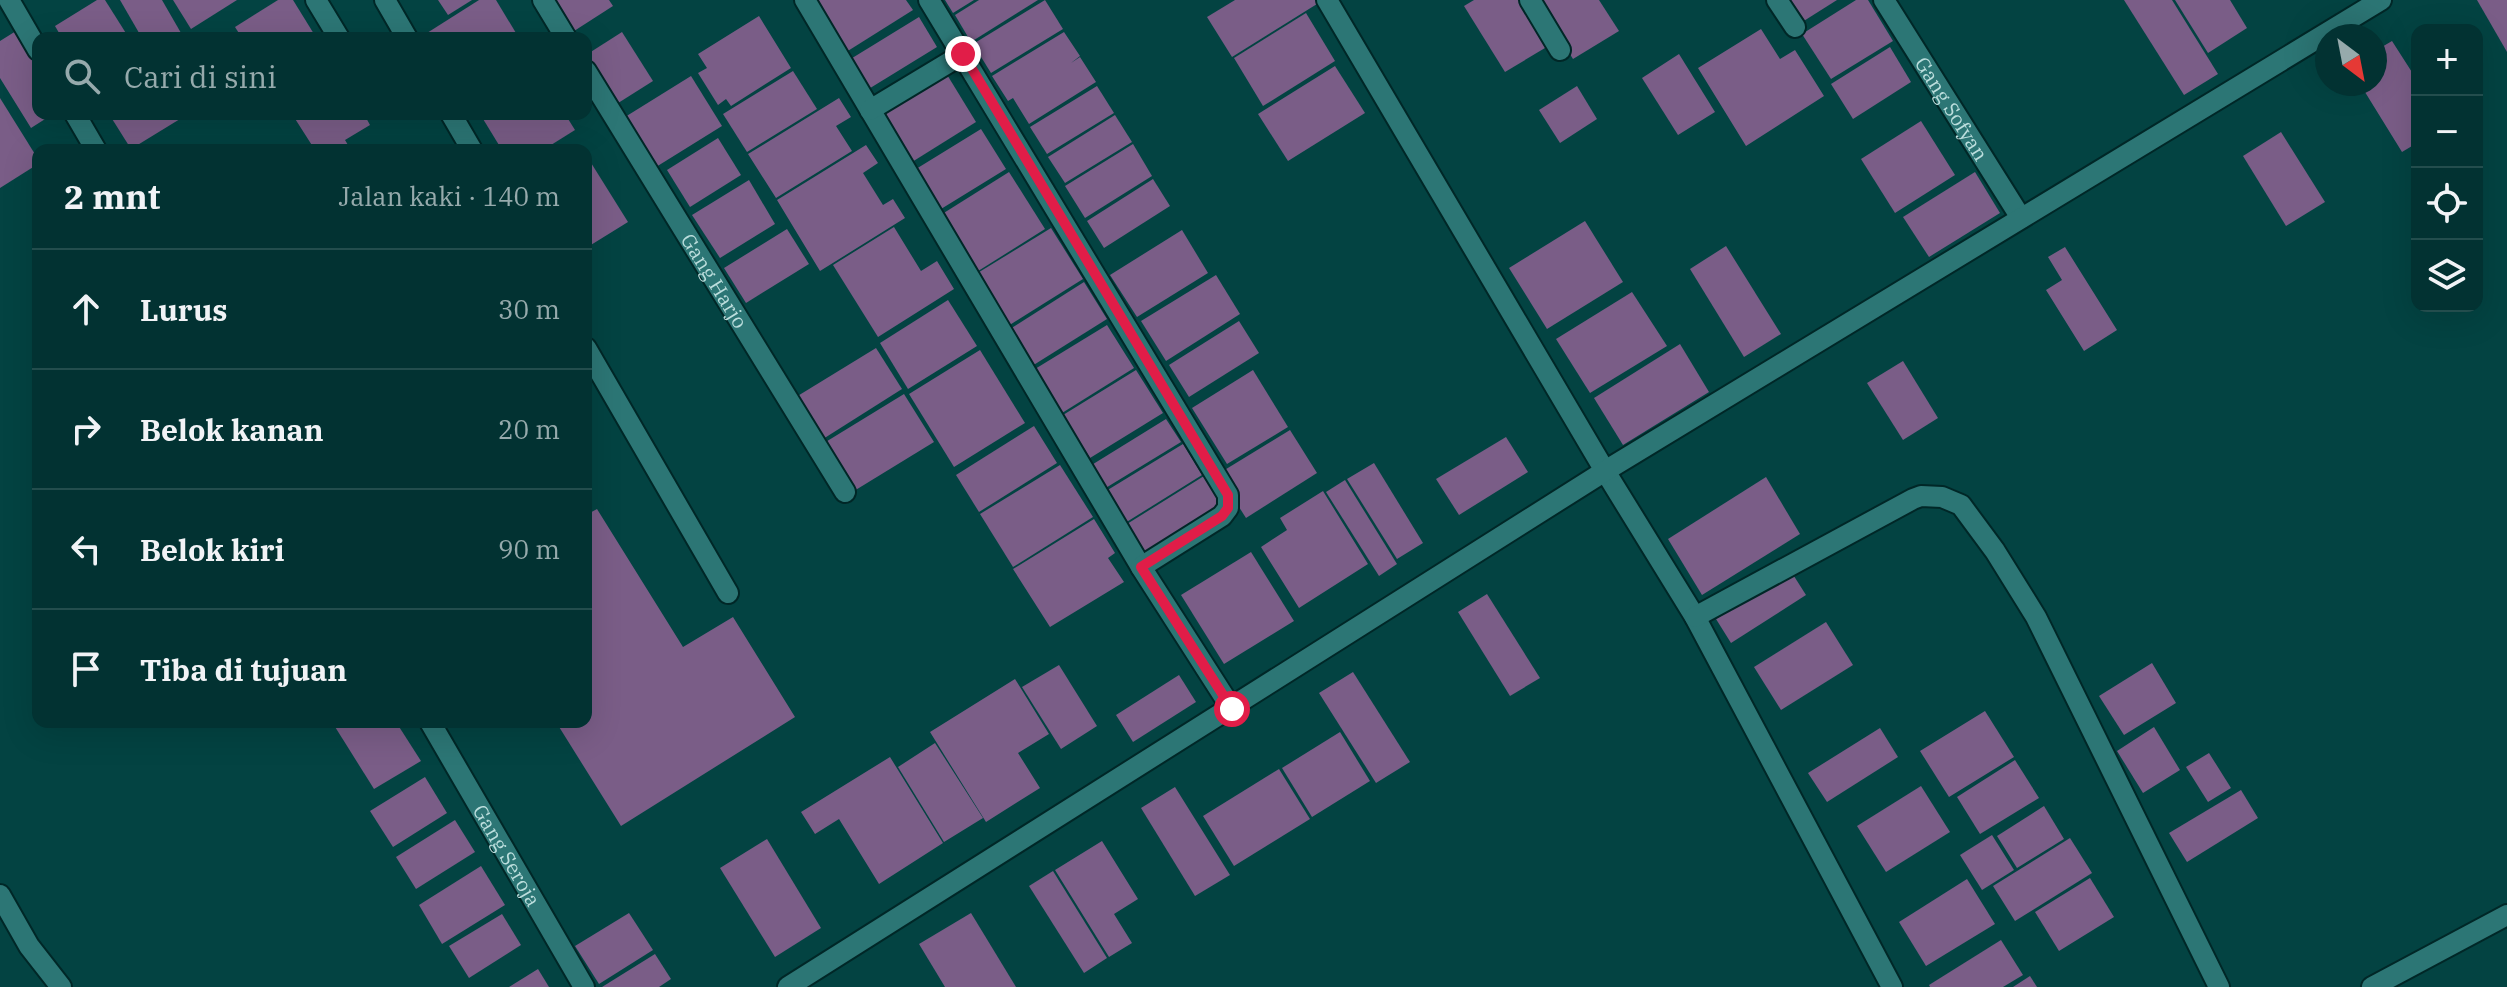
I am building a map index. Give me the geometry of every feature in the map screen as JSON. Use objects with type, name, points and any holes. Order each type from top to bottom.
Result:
[{"type":"street","points":[[9,0],[32,40]]},
{"type":"street","points":[[316,0],[335,32]]},
{"type":"street","points":[[385,0],[404,32]]},
{"type":"street","points":[[543,0],[562,32]]},
{"type":"street","points":[[805,0],[1141,567],[1232,709]]},
{"type":"street","points":[[929,0],[1228,495],[1228,508],[1222,516],[1141,567]]},
{"type":"street","points":[[1327,0],[1605,471],[1695,617],[1892,987]]},
{"type":"street","points":[[1530,0],[1560,50]]},
{"type":"street","points":[[1777,0],[1795,27]]},
{"type":"street","name":"Gang Sofyan","points":[[1884,0],[2021,218]]},
{"type":"street","points":[[788,987],[1605,471],[2381,0]]},
{"type":"street","points":[[870,110],[963,54]]},
{"type":"street","name":"Gang Harjo","points":[[592,81],[845,492]]},
{"type":"street","points":[[78,120],[92,144]]},
{"type":"street","points":[[454,120],[468,144]]},
{"type":"street","points":[[592,358],[728,593]]},
{"type":"street","points":[[1695,617],[1913,499],[1931,496],[1961,505],[1995,551],[2036,617],[2219,987]]},
{"type":"street","name":"Gang Seroja","points":[[433,728],[584,987]]},
{"type":"street","points":[[0,895],[29,946],[61,987]]},
{"type":"street","points":[[2372,987],[2507,915]]},
{"type":"building","points":[[97,0],[105,0],[125,32],[58,32],[55,26]]},
{"type":"building","points":[[120,0],[162,0],[180,32],[139,32]]},
{"type":"building","points":[[173,0],[237,0],[191,29]]},
{"type":"building","points":[[278,0],[293,0],[313,32],[238,32],[235,27]]},
{"type":"building","points":[[438,0],[472,0],[448,15]]},
{"type":"building","points":[[479,0],[496,0],[515,32],[429,32]]},
{"type":"building","points":[[550,0],[609,0],[613,6],[570,32]]},
{"type":"building","points":[[810,0],[906,0],[913,10],[843,54]]},
{"type":"building","points":[[945,0],[974,0],[953,13]]},
{"type":"building","points":[[979,0],[1038,0],[971,42],[955,15]]},
{"type":"building","points":[[1045,0],[1063,29],[991,73],[973,44]]},
{"type":"building","points":[[1235,0],[1315,0],[1317,4],[1232,57],[1207,17]]},
{"type":"building","points":[[1474,0],[1521,0],[1550,45],[1505,72],[1464,6]]},
{"type":"building","points":[[1536,0],[1599,0],[1619,31],[1573,59]]},
{"type":"building","points":[[1784,0],[1837,0],[1799,24]]},
{"type":"building","points":[[1856,0],[1868,0],[1893,41],[1831,79],[1802,34]]},
{"type":"building","points":[[2124,0],[2172,0],[2218,74],[2184,95]]},
{"type":"building","points":[[2175,0],[2230,0],[2247,28],[2208,53]]},
{"type":"building","points":[[2477,0],[2507,0],[2507,52]]},
{"type":"building","points":[[1306,13],[1335,61],[1263,106],[1234,58]]},
{"type":"building","points":[[759,16],[791,68],[731,106],[726,99],[718,105],[698,73],[707,68],[698,54]]},
{"type":"building","points":[[919,17],[937,47],[867,90],[849,60]]},
{"type":"building","points":[[1761,29],[1780,59],[1795,50],[1824,96],[1746,146],[1698,68]]},
{"type":"building","points":[[16,31],[32,56],[32,120],[44,120],[31,128],[0,78],[0,41]]},
{"type":"building","points":[[622,32],[653,81],[615,105],[592,69],[592,51]]},
{"type":"building","points":[[1064,32],[1080,56],[1071,63],[1080,57],[1096,82],[1029,124],[1013,98],[1008,101],[992,76]]},
{"type":"building","points":[[2392,41],[2411,71],[2411,147],[2402,152],[2367,96],[2387,96],[2387,44]]},
{"type":"building","points":[[1890,47],[1911,82],[1853,119],[1831,84]]},
{"type":"building","points":[[1679,54],[1715,112],[1678,135],[1642,78]]},
{"type":"building","points":[[1335,66],[1365,113],[1288,161],[1258,114]]},
{"type":"building","points":[[793,71],[817,109],[747,152],[723,114]]},
{"type":"building","points":[[946,73],[976,122],[912,162],[881,114]]},
{"type":"building","points":[[691,76],[722,126],[656,167],[625,117]]},
{"type":"building","points":[[1097,86],[1114,113],[1047,154],[1030,127]]},
{"type":"building","points":[[1577,86],[1597,119],[1560,143],[1539,110]]},
{"type":"building","points":[[0,98],[32,149],[32,168],[0,188]]},
{"type":"building","points":[[839,98],[851,117],[836,126],[852,151],[776,198],[748,154]]},
{"type":"building","points":[[1115,115],[1132,142],[1065,183],[1048,157]]},
{"type":"building","points":[[113,120],[178,120],[139,144],[128,144]]},
{"type":"building","points":[[296,120],[367,120],[370,125],[345,140],[347,144],[311,144]]},
{"type":"building","points":[[484,120],[569,120],[575,130],[553,144],[498,144]]},
{"type":"building","points":[[1921,121],[1955,175],[1895,213],[1861,159]]},
{"type":"building","points":[[981,129],[1006,169],[941,209],[916,169]]},
{"type":"building","points":[[2281,132],[2325,202],[2286,226],[2243,156]]},
{"type":"building","points":[[718,138],[741,175],[690,207],[667,170]]},
{"type":"building","points":[[1133,144],[1152,176],[1085,218],[1065,186]]},
{"type":"building","points":[[866,145],[878,163],[863,173],[883,205],[893,199],[905,218],[820,271],[777,200]]},
{"type":"building","points":[[592,164],[628,222],[592,244]]},
{"type":"building","points":[[1009,172],[1045,229],[975,273],[939,216]]},
{"type":"building","points":[[1975,172],[2000,213],[1929,257],[1903,217]]},
{"type":"building","points":[[1153,179],[1170,206],[1104,248],[1087,221]]},
{"type":"building","points":[[749,180],[775,224],[720,258],[692,215]]},
{"type":"building","points":[[1585,221],[1623,282],[1547,329],[1509,268]]},
{"type":"building","points":[[894,227],[921,271],[937,261],[954,289],[878,337],[833,265]]},
{"type":"building","points":[[1051,228],[1083,279],[1008,326],[976,274]]},
{"type":"building","points":[[787,229],[809,264],[746,303],[724,268]]},
{"type":"building","points":[[1182,230],[1208,273],[1137,317],[1110,275]]},
{"type":"building","points":[[1726,246],[1781,334],[1744,357],[1690,269]]},
{"type":"building","points":[[2065,247],[2117,330],[2084,351],[2046,290],[2062,280],[2048,257]]},
{"type":"building","points":[[1216,275],[1240,314],[1166,361],[1141,321]]},
{"type":"building","points":[[1084,282],[1107,319],[1032,366],[1010,329]]},
{"type":"building","points":[[1632,292],[1667,346],[1590,393],[1556,339]]},
{"type":"building","points":[[948,300],[977,346],[908,389],[880,343]]},
{"type":"building","points":[[1239,321],[1259,353],[1189,397],[1169,365]]},
{"type":"building","points":[[1107,325],[1134,368],[1062,413],[1035,369]]},
{"type":"building","points":[[1680,344],[1709,392],[1623,445],[1594,398]]},
{"type":"building","points":[[876,348],[902,389],[823,439],[796,397]]},
{"type":"building","points":[[980,350],[1025,423],[954,467],[909,394]]},
{"type":"building","points":[[1903,361],[1938,418],[1903,440],[1867,383]]},
{"type":"building","points":[[1136,370],[1163,413],[1090,458],[1063,415]]},
{"type":"building","points":[[1253,370],[1288,427],[1227,464],[1192,408]]},
{"type":"building","points":[[904,394],[934,442],[854,491],[824,443]]},
{"type":"building","points":[[1166,419],[1181,442],[1104,489],[1090,466]]},
{"type":"building","points":[[1034,426],[1057,463],[979,512],[956,475]]},
{"type":"building","points":[[1290,430],[1317,473],[1246,518],[1218,474]]},
{"type":"building","points":[[1506,437],[1528,472],[1459,515],[1436,479]]},
{"type":"building","points":[[1183,444],[1202,475],[1125,523],[1106,491]]},
{"type":"building","points":[[1374,463],[1423,543],[1397,559],[1347,479]]},
{"type":"building","points":[[1060,465],[1093,517],[1013,567],[980,514]]},
{"type":"building","points":[[1204,476],[1222,505],[1145,553],[1127,524]]},
{"type":"building","points":[[1766,477],[1800,534],[1702,595],[1668,539]]},
{"type":"building","points":[[1345,480],[1397,564],[1379,576],[1326,492]]},
{"type":"building","points":[[1323,491],[1368,564],[1299,608],[1261,547],[1287,530],[1280,518]]},
{"type":"building","points":[[597,509],[683,647],[733,617],[795,717],[621,826],[560,728],[592,728],[592,512]]},
{"type":"building","points":[[1094,519],[1115,553],[1108,558],[1124,582],[1050,627],[1013,569]]},
{"type":"building","points":[[1251,552],[1294,621],[1224,664],[1181,595]]},
{"type":"building","points":[[1792,573],[1806,595],[1731,643],[1716,619]]},
{"type":"building","points":[[1487,594],[1540,678],[1510,696],[1458,612]]},
{"type":"building","points":[[1826,622],[1853,665],[1781,710],[1754,667]]},
{"type":"building","points":[[2152,663],[2176,703],[2124,735],[2099,696]]},
{"type":"building","points":[[1059,665],[1097,726],[1061,749],[1022,687]]},
{"type":"building","points":[[1353,672],[1410,762],[1376,783],[1319,693]]},
{"type":"building","points":[[1179,675],[1196,702],[1133,742],[1116,715]]},
{"type":"building","points":[[1015,679],[1049,734],[1018,753],[1040,788],[986,822],[930,732]]},
{"type":"building","points":[[1985,711],[2014,757],[1949,797],[1920,751]]},
{"type":"building","points":[[2154,727],[2180,770],[2143,793],[2117,751]]},
{"type":"building","points":[[336,728],[400,728],[421,761],[374,789]]},
{"type":"building","points":[[1880,728],[1898,757],[1827,802],[1808,773]]},
{"type":"building","points":[[1340,732],[1370,781],[1312,817],[1282,768]]},
{"type":"building","points":[[935,743],[983,818],[944,842],[898,767]]},
{"type":"building","points":[[2209,753],[2231,788],[2208,802],[2186,767]]},
{"type":"building","points":[[890,757],[943,843],[879,884],[839,819],[815,834],[801,812]]},
{"type":"building","points":[[2015,760],[2039,798],[1980,834],[1957,797]]},
{"type":"building","points":[[1279,769],[1310,819],[1234,866],[1203,816]]},
{"type":"building","points":[[425,777],[447,813],[393,847],[370,811]]},
{"type":"building","points":[[1921,786],[1950,832],[1886,872],[1857,826]]},
{"type":"building","points":[[1175,787],[1230,875],[1195,896],[1141,808]]},
{"type":"building","points":[[2241,790],[2258,818],[2187,862],[2169,833]]},
{"type":"building","points":[[2044,806],[2064,839],[2017,868],[1997,836]]},
{"type":"building","points":[[455,820],[475,852],[416,889],[396,857]]},
{"type":"building","points":[[1992,835],[2014,870],[1982,890],[1960,855]]},
{"type":"building","points":[[2070,838],[2092,873],[2015,921],[1993,886]]},
{"type":"building","points":[[767,839],[821,928],[775,957],[720,868]]},
{"type":"building","points":[[1102,841],[1138,899],[1114,914],[1132,943],[1109,957],[1055,870]]},
{"type":"building","points":[[481,866],[505,905],[442,944],[419,905]]},
{"type":"building","points":[[1053,871],[1107,958],[1084,973],[1029,886]]},
{"type":"building","points":[[2090,878],[2114,917],[2059,951],[2035,912]]},
{"type":"building","points":[[1967,879],[1995,924],[1926,966],[1899,922]]},
{"type":"building","points":[[629,913],[653,950],[599,984],[575,946]]},
{"type":"building","points":[[971,913],[1016,987],[945,987],[919,944]]},
{"type":"building","points":[[502,914],[521,945],[469,978],[449,946]]},
{"type":"building","points":[[2001,940],[2023,975],[2003,987],[1930,987],[1929,985]]},
{"type":"building","points":[[655,954],[671,979],[659,987],[602,987]]},
{"type":"building","points":[[538,969],[549,987],[509,987]]},
{"type":"building","points":[[2030,976],[2037,987],[2013,987]]},
{"type":"route","points":[[963,54],[1228,495],[1228,508],[1222,516],[1141,567],[1232,709]]}]
